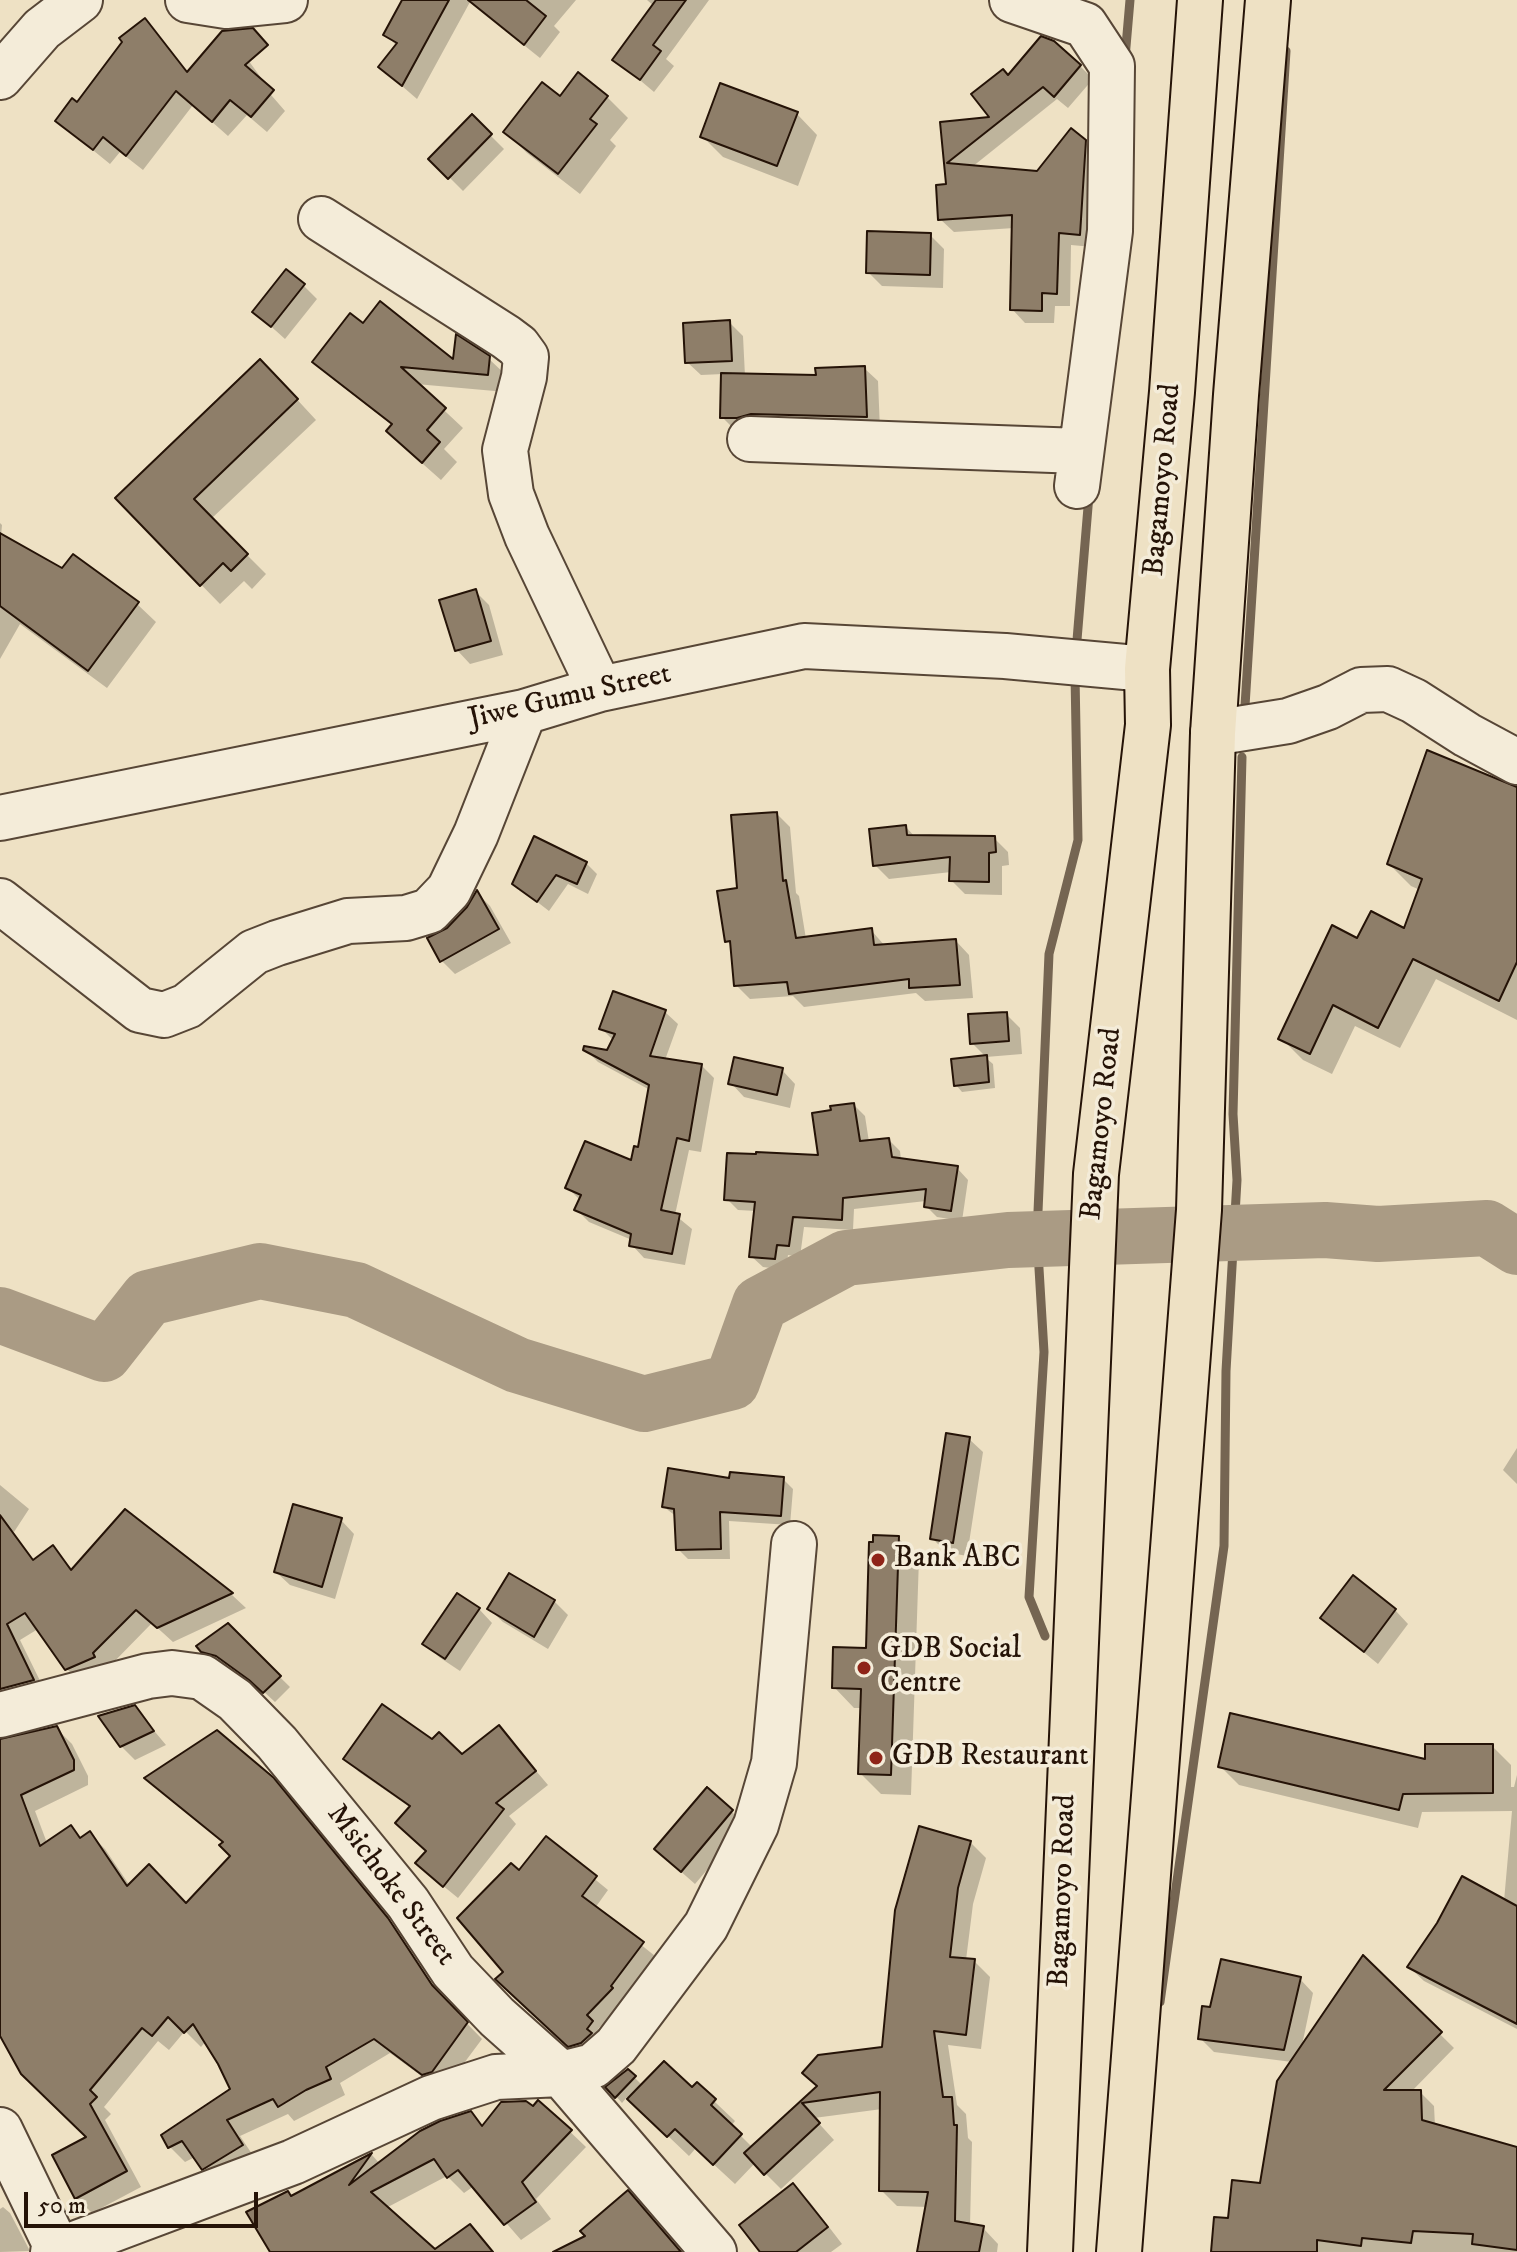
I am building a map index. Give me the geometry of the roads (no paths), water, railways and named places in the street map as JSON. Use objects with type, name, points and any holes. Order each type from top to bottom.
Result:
[{"type":"highway","name":"Bagamoyo Road","points":[[1050,2252],[1096,1174],[1148,725],[1147,669],[1172,392],[1200,0]]},
{"type":"highway","points":[[1119,2252],[1189,1364],[1200,1185],[1213,733],[1268,0]]},
{"type":"street","points":[[0,77],[42,29],[80,0]]},
{"type":"street","points":[[188,0],[226,6],[285,0]]},
{"type":"street","points":[[750,439],[1078,469],[1110,231],[1112,66],[1085,13],[1012,0]]},
{"type":"street","points":[[321,219],[506,337],[526,357],[524,377],[505,450],[511,494],[527,536],[600,689]]},
{"type":"street","name":"Jiwe Gumu Street","points":[[0,818],[524,712],[600,689],[804,646],[1005,656],[1147,669]]},
{"type":"street","points":[[1213,733],[1288,721],[1328,707],[1361,690],[1388,689],[1517,762]]},
{"type":"street","points":[[0,901],[140,1010],[164,1015],[187,1006],[254,952],[348,921],[406,918],[429,911],[449,890],[476,834],[524,712]]},
{"type":"street","points":[[0,2130],[57,2251],[293,2162],[431,2098],[496,2077],[561,2074],[593,2066],[616,2046],[706,1926],[756,1825],[774,1763],[794,1544]]},
{"type":"street","name":"Msichoke Street","points":[[0,1715],[148,1676],[172,1673],[202,1677],[235,1700],[277,1743],[408,1903],[453,1971],[497,2017],[561,2074],[714,2252]]},
{"type":"waterway","points":[[1125,58],[1130,0]]},
{"type":"waterway","points":[[1245,706],[1286,51]]},
{"type":"waterway","points":[[1076,652],[1089,495]]},
{"type":"waterway","points":[[1045,1636],[1029,1597],[1044,1352],[1037,1235],[1049,954],[1078,840],[1075,675]]},
{"type":"waterway","points":[[1160,2002],[1224,1546],[1226,1371],[1237,1180],[1233,1114],[1242,757]]},
{"type":"waterway","points":[[0,1315],[104,1354],[148,1298],[260,1271],[356,1290],[517,1365],[644,1404],[732,1382],[760,1304],[846,1258],[1008,1240],[1325,1230],[1378,1234],[1487,1228],[1517,1247]]},
{"type":"place","name":"Bank ABC","points":[[878,1560]]},
{"type":"place","name":"GDB Social Centre","points":[[864,1668]]},
{"type":"place","name":"GDB Restaurant","points":[[876,1758]]}]
